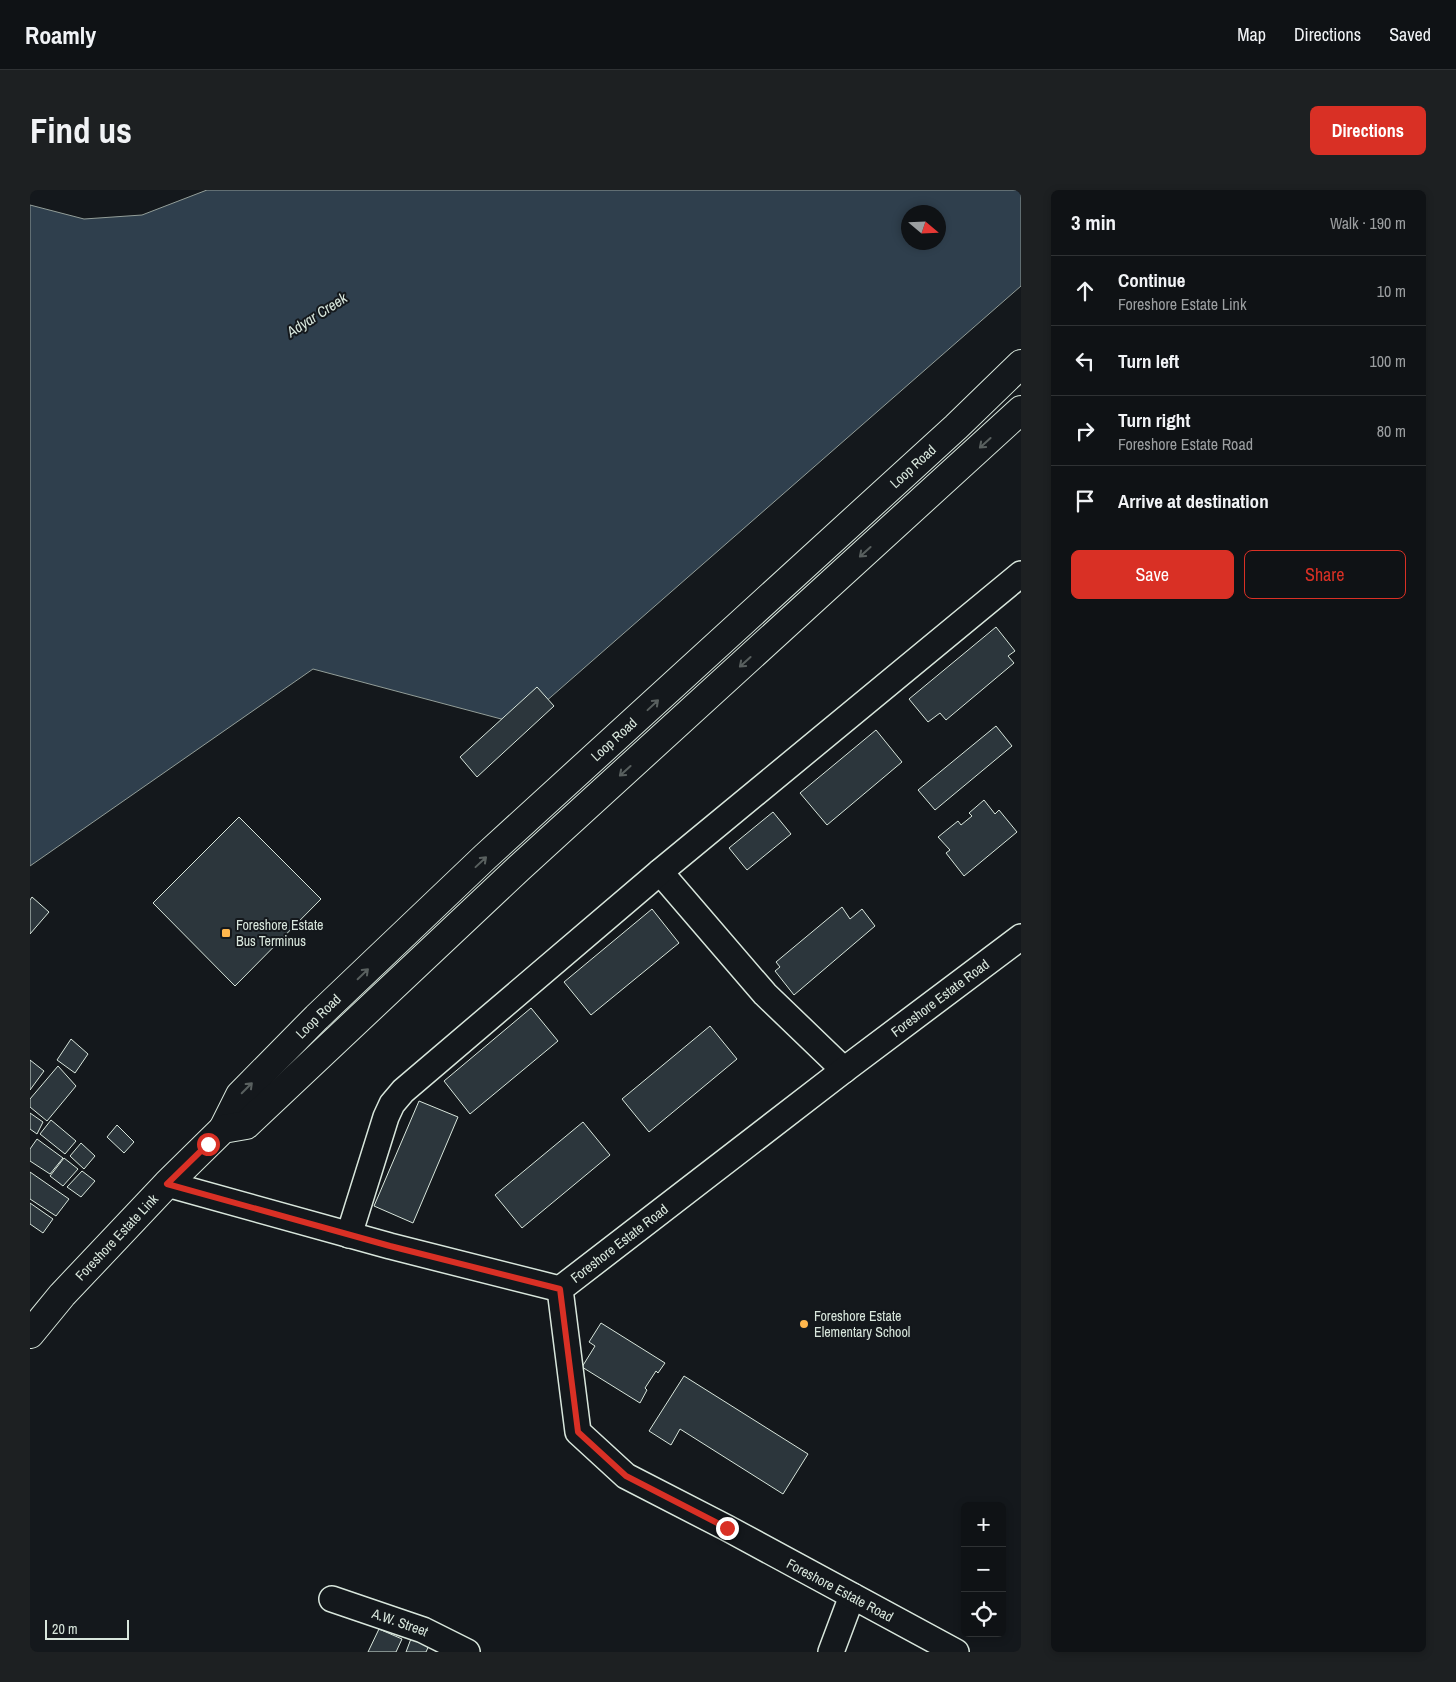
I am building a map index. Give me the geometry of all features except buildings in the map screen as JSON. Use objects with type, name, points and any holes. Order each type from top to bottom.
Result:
[{"type":"street","name":"Loop Road","points":[[216,1137],[240,1095],[317,1017],[485,858],[956,427],[1021,364]]},
{"type":"street","name":"Loop Road","points":[[216,1137],[246,1125],[518,869],[1021,410]]},
{"type":"street","points":[[349,1235],[386,1117],[392,1104],[403,1091],[660,872],[1021,574]]},
{"type":"street","points":[[660,872],[765,994],[844,1070]]},
{"type":"street","name":"Foreshore Estate Road","points":[[956,1652],[626,1476],[578,1432],[560,1289],[844,1070],[1021,937]]},
{"type":"street","name":"Foreshore Estate Link","points":[[30,1334],[62,1295],[167,1184],[216,1137]]},
{"type":"street","points":[[167,1184],[349,1235],[560,1289]]},
{"type":"street","points":[[832,1652],[852,1596]]},
{"type":"street","name":"A.W. Street","points":[[332,1599],[423,1630],[467,1652]]},
{"type":"water","name":"Adyar Creek","points":[[207,190],[1021,190],[1021,286],[520,724],[313,669],[30,866],[30,205],[84,219],[142,215]]},
{"type":"place","name":"Foreshore Estate Bus Terminus","points":[[226,933]]},
{"type":"place","name":"Foreshore Estate Elementary School","points":[[804,1324]]},
{"type":"route","points":[[208,1144],[167,1184],[390,1246],[560,1289],[578,1432],[626,1476],[727,1528]]}]
